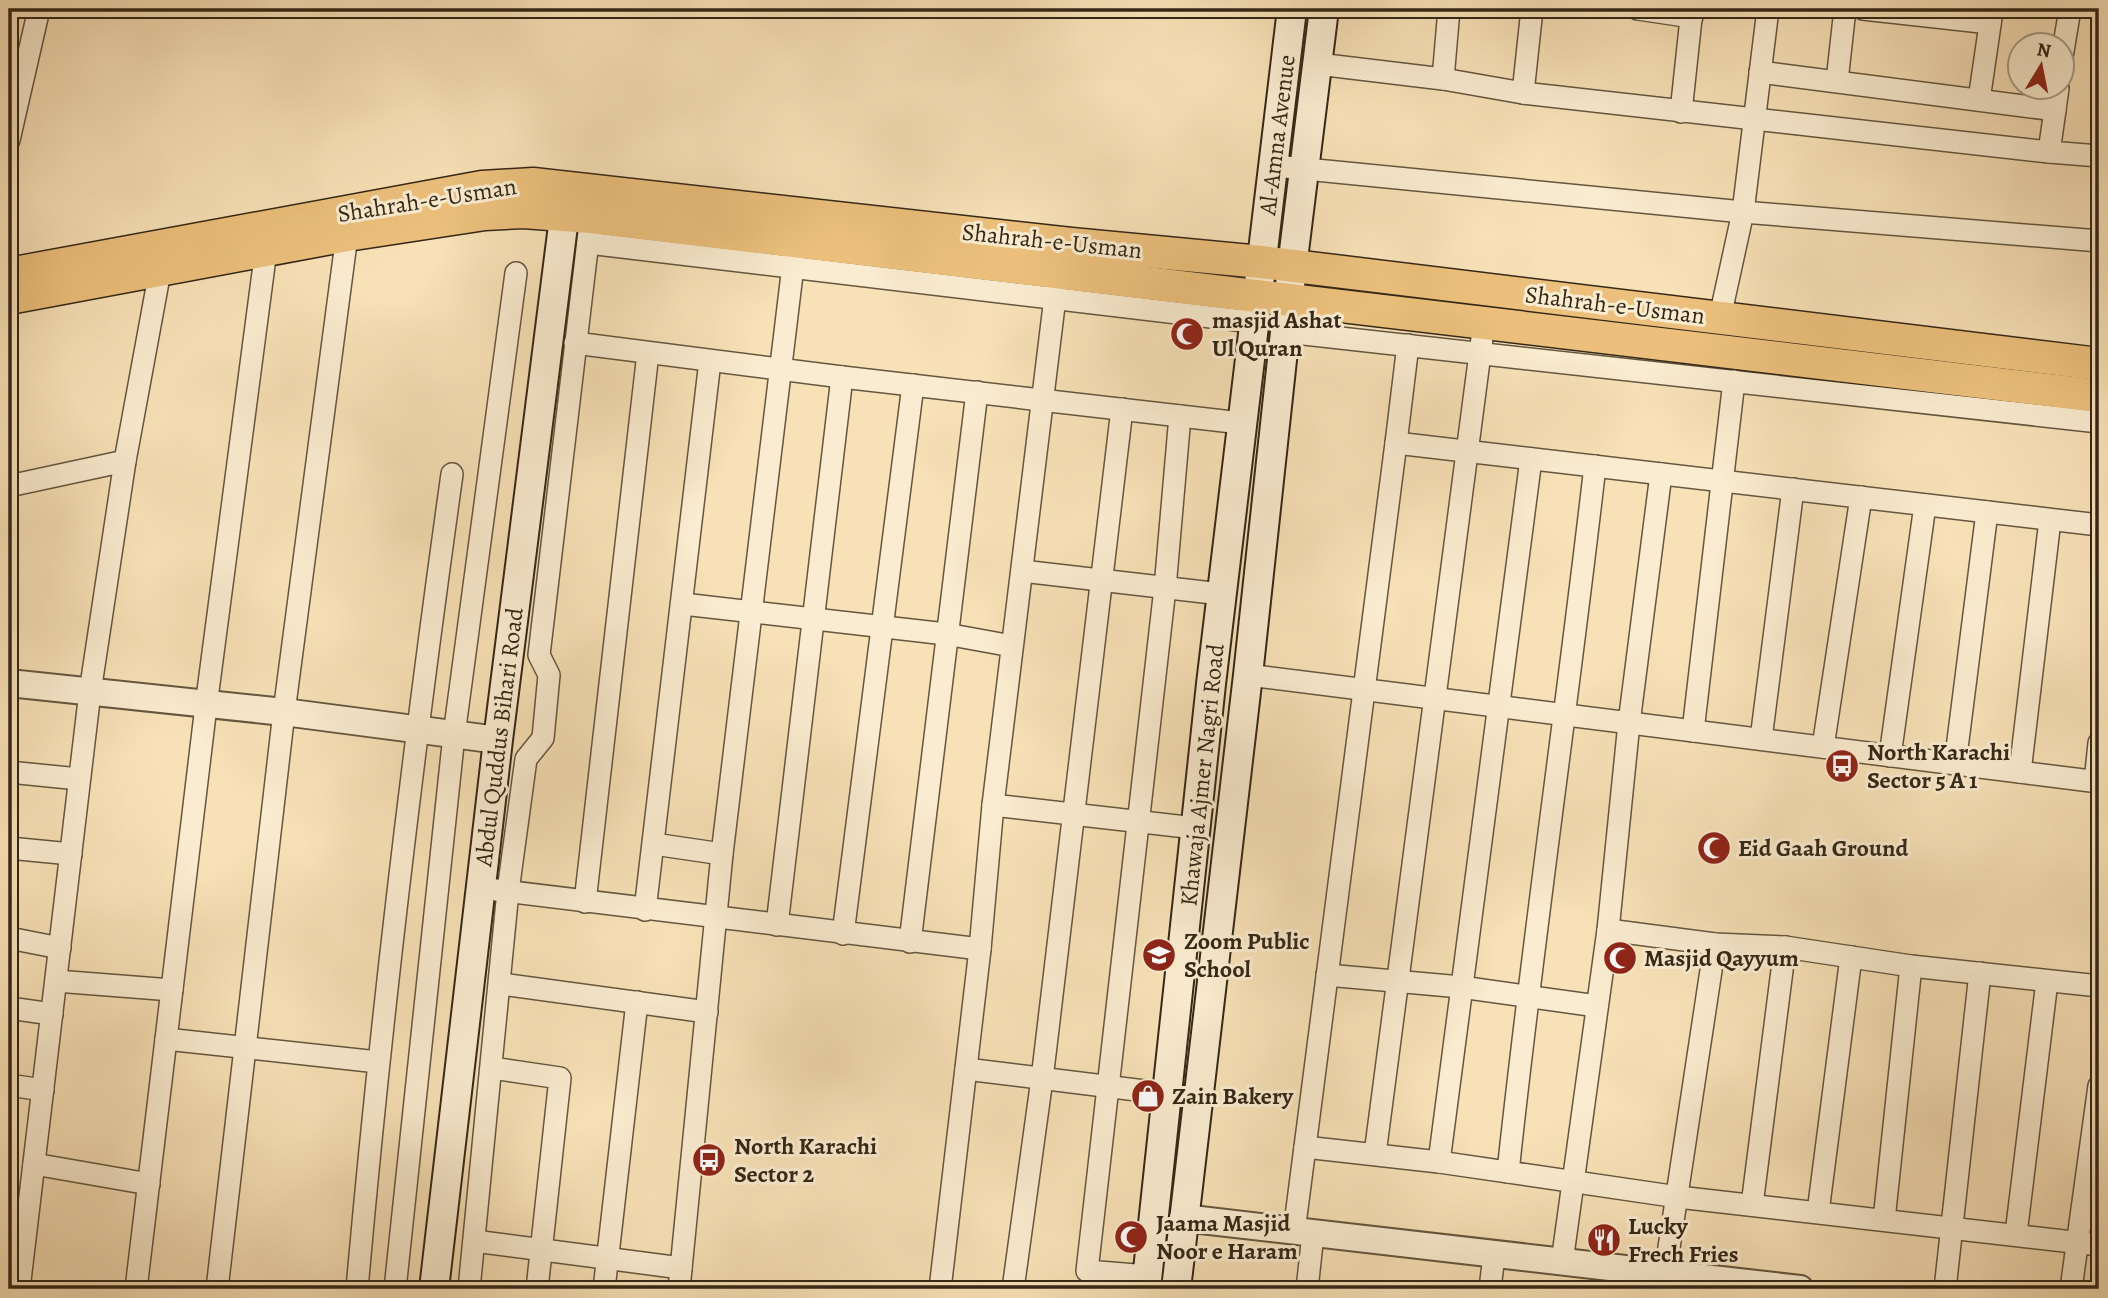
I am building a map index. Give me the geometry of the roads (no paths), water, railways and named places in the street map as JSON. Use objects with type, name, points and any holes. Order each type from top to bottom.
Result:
[{"type":"main road","name":"Al-Amna Avenue","points":[[1261,262],[1293,9]]},
{"type":"main road","name":"Khawaja Ajmer Nagri Road","points":[[1176,1289],[1248,675],[1292,267],[1324,9]]},
{"type":"main road","name":"Shahrah-e-Usman","points":[[9,274],[482,187],[794,255],[1255,310],[1287,317],[2099,396]]},
{"type":"main road","name":"Shahrah-e-Usman","points":[[9,298],[347,234],[485,214],[581,210],[1071,244],[1261,262],[2099,364]]},
{"type":"main road","name":"Abdul Quddus Bihari Road","points":[[434,1289],[495,890],[498,740],[581,210]]},
{"type":"main road","name":"Khawaja Ajmer Nagri Road","points":[[1147,1282],[1221,594],[1261,262]]},
{"type":"main road","points":[[1226,552],[1261,555]]},
{"type":"main road","points":[[1181,975],[1211,977]]},
{"type":"street","points":[[9,141],[39,9]]},
{"type":"street","points":[[1443,79],[1450,9]]},
{"type":"street","points":[[1523,93],[1532,9]]},
{"type":"street","points":[[1637,9],[1692,13],[1681,112]]},
{"type":"street","points":[[1720,317],[1743,212],[1768,9]]},
{"type":"street","points":[[1837,81],[1845,9]]},
{"type":"street","points":[[1863,9],[1991,16],[1979,100]]},
{"type":"street","points":[[2067,32],[2070,9]]},
{"type":"street","points":[[1318,64],[1681,112],[2099,156]]},
{"type":"street","points":[[1760,72],[2055,110]]},
{"type":"street","points":[[2049,152],[2056,102]]},
{"type":"street","points":[[1275,166],[1743,212],[2099,241]]},
{"type":"street","points":[[468,1289],[501,984],[495,890],[526,759],[543,738],[549,675],[540,655],[576,343],[581,210]]},
{"type":"street","points":[[217,1289],[284,712],[347,234]]},
{"type":"street","points":[[136,1289],[206,706],[266,250]]},
{"type":"street","points":[[679,1289],[722,854],[794,255]]},
{"type":"street","points":[[19,1289],[16,1242],[19,1194],[34,1164],[90,692],[125,461],[160,271]]},
{"type":"street","points":[[395,1289],[454,735],[516,273]]},
{"type":"street","points":[[940,1289],[980,950],[993,805],[1057,287]]},
{"type":"street","points":[[1287,317],[1408,345],[1482,338],[1734,381],[2099,422]]},
{"type":"street","points":[[1375,1154],[1482,338]]},
{"type":"street","points":[[576,343],[648,354],[1241,423]]},
{"type":"street","points":[[1307,1289],[1303,1233],[1305,1147],[1408,345]]},
{"type":"street","points":[[584,902],[648,354]]},
{"type":"street","points":[[645,910],[710,361]]},
{"type":"street","points":[[777,925],[842,377]]},
{"type":"street","points":[[1693,731],[1734,381]]},
{"type":"street","points":[[843,934],[912,385]]},
{"type":"street","points":[[910,942],[977,392]]},
{"type":"street","points":[[1013,1289],[1042,1079],[1122,409]]},
{"type":"street","points":[[1147,1282],[1087,1271],[1165,588],[1180,416]]},
{"type":"street","points":[[1396,443],[2099,526]]},
{"type":"street","points":[[1438,1162],[1531,459]]},
{"type":"street","points":[[9,486],[125,461]]},
{"type":"street","points":[[1508,1172],[1527,998],[1566,715],[1595,466]]},
{"type":"street","points":[[357,1289],[378,1062],[416,730],[452,474]]},
{"type":"street","points":[[1562,1262],[1608,930],[1629,723],[1661,474]]},
{"type":"street","points":[[1761,739],[1793,489]]},
{"type":"street","points":[[1823,747],[1861,497]]},
{"type":"street","points":[[1891,756],[1925,505]]},
{"type":"street","points":[[1955,764],[1987,512]]},
{"type":"street","points":[[2020,772],[2050,520]]},
{"type":"street","points":[[1022,571],[1221,594]]},
{"type":"street","points":[[683,604],[946,634],[1012,646]]},
{"type":"street","points":[[1248,675],[2097,782],[2099,743]]},
{"type":"street","points":[[9,683],[206,706],[284,712],[498,740]]},
{"type":"street","points":[[9,772],[79,779]]},
{"type":"street","points":[[993,805],[1195,828]]},
{"type":"street","points":[[654,844],[722,854]]},
{"type":"street","points":[[9,848],[71,854]]},
{"type":"street","points":[[495,890],[980,950]]},
{"type":"street","points":[[1608,930],[1714,944],[1785,947],[1911,965],[2099,986]]},
{"type":"street","points":[[9,938],[60,948]]},
{"type":"street","points":[[1665,1274],[1714,944]]},
{"type":"street","points":[[1752,1205],[1785,947]]},
{"type":"street","points":[[1818,1212],[1851,957]]},
{"type":"street","points":[[1884,1220],[1911,965]]},
{"type":"street","points":[[1945,1289],[1980,973]]},
{"type":"street","points":[[1327,975],[1461,987],[1597,1006]]},
{"type":"street","points":[[56,981],[172,990]]},
{"type":"street","points":[[2016,1234],[2047,981]]},
{"type":"street","points":[[501,984],[707,1012]]},
{"type":"street","points":[[604,1289],[637,1002]]},
{"type":"street","points":[[9,1008],[52,1014]]},
{"type":"street","points":[[166,1039],[378,1062]]},
{"type":"street","points":[[492,1068],[559,1078],[537,1289]]},
{"type":"street","points":[[966,1069],[1169,1094]]},
{"type":"street","points":[[9,1085],[43,1090]]},
{"type":"street","points":[[2071,1289],[2099,1086]]},
{"type":"street","points":[[1305,1147],[1438,1162],[1678,1197],[2099,1245]]},
{"type":"street","points":[[34,1164],[149,1184]]},
{"type":"street","points":[[1183,1218],[1800,1289]]},
{"type":"street","points":[[474,1241],[681,1268]]},
{"type":"street","points":[[1490,1289],[1494,1255]]},
{"type":"place","name":"masjid Ashat Ul Quran","points":[[1187,334]]},
{"type":"place","name":"North Karachi Sector 5 A 1","points":[[1842,766]]},
{"type":"place","name":"Eid Gaah Ground","points":[[1714,848]]},
{"type":"place","name":"Zoom Public School","points":[[1159,955]]},
{"type":"place","name":"Masjid Qayyum","points":[[1620,958]]},
{"type":"place","name":"Zain Bakery","points":[[1148,1096]]},
{"type":"place","name":"North Karachi Sector 2","points":[[709,1160]]},
{"type":"place","name":"Jaama Masjid Noor e Haram","points":[[1131,1237]]},
{"type":"place","name":"Lucky Frech Fries","points":[[1604,1240]]}]
